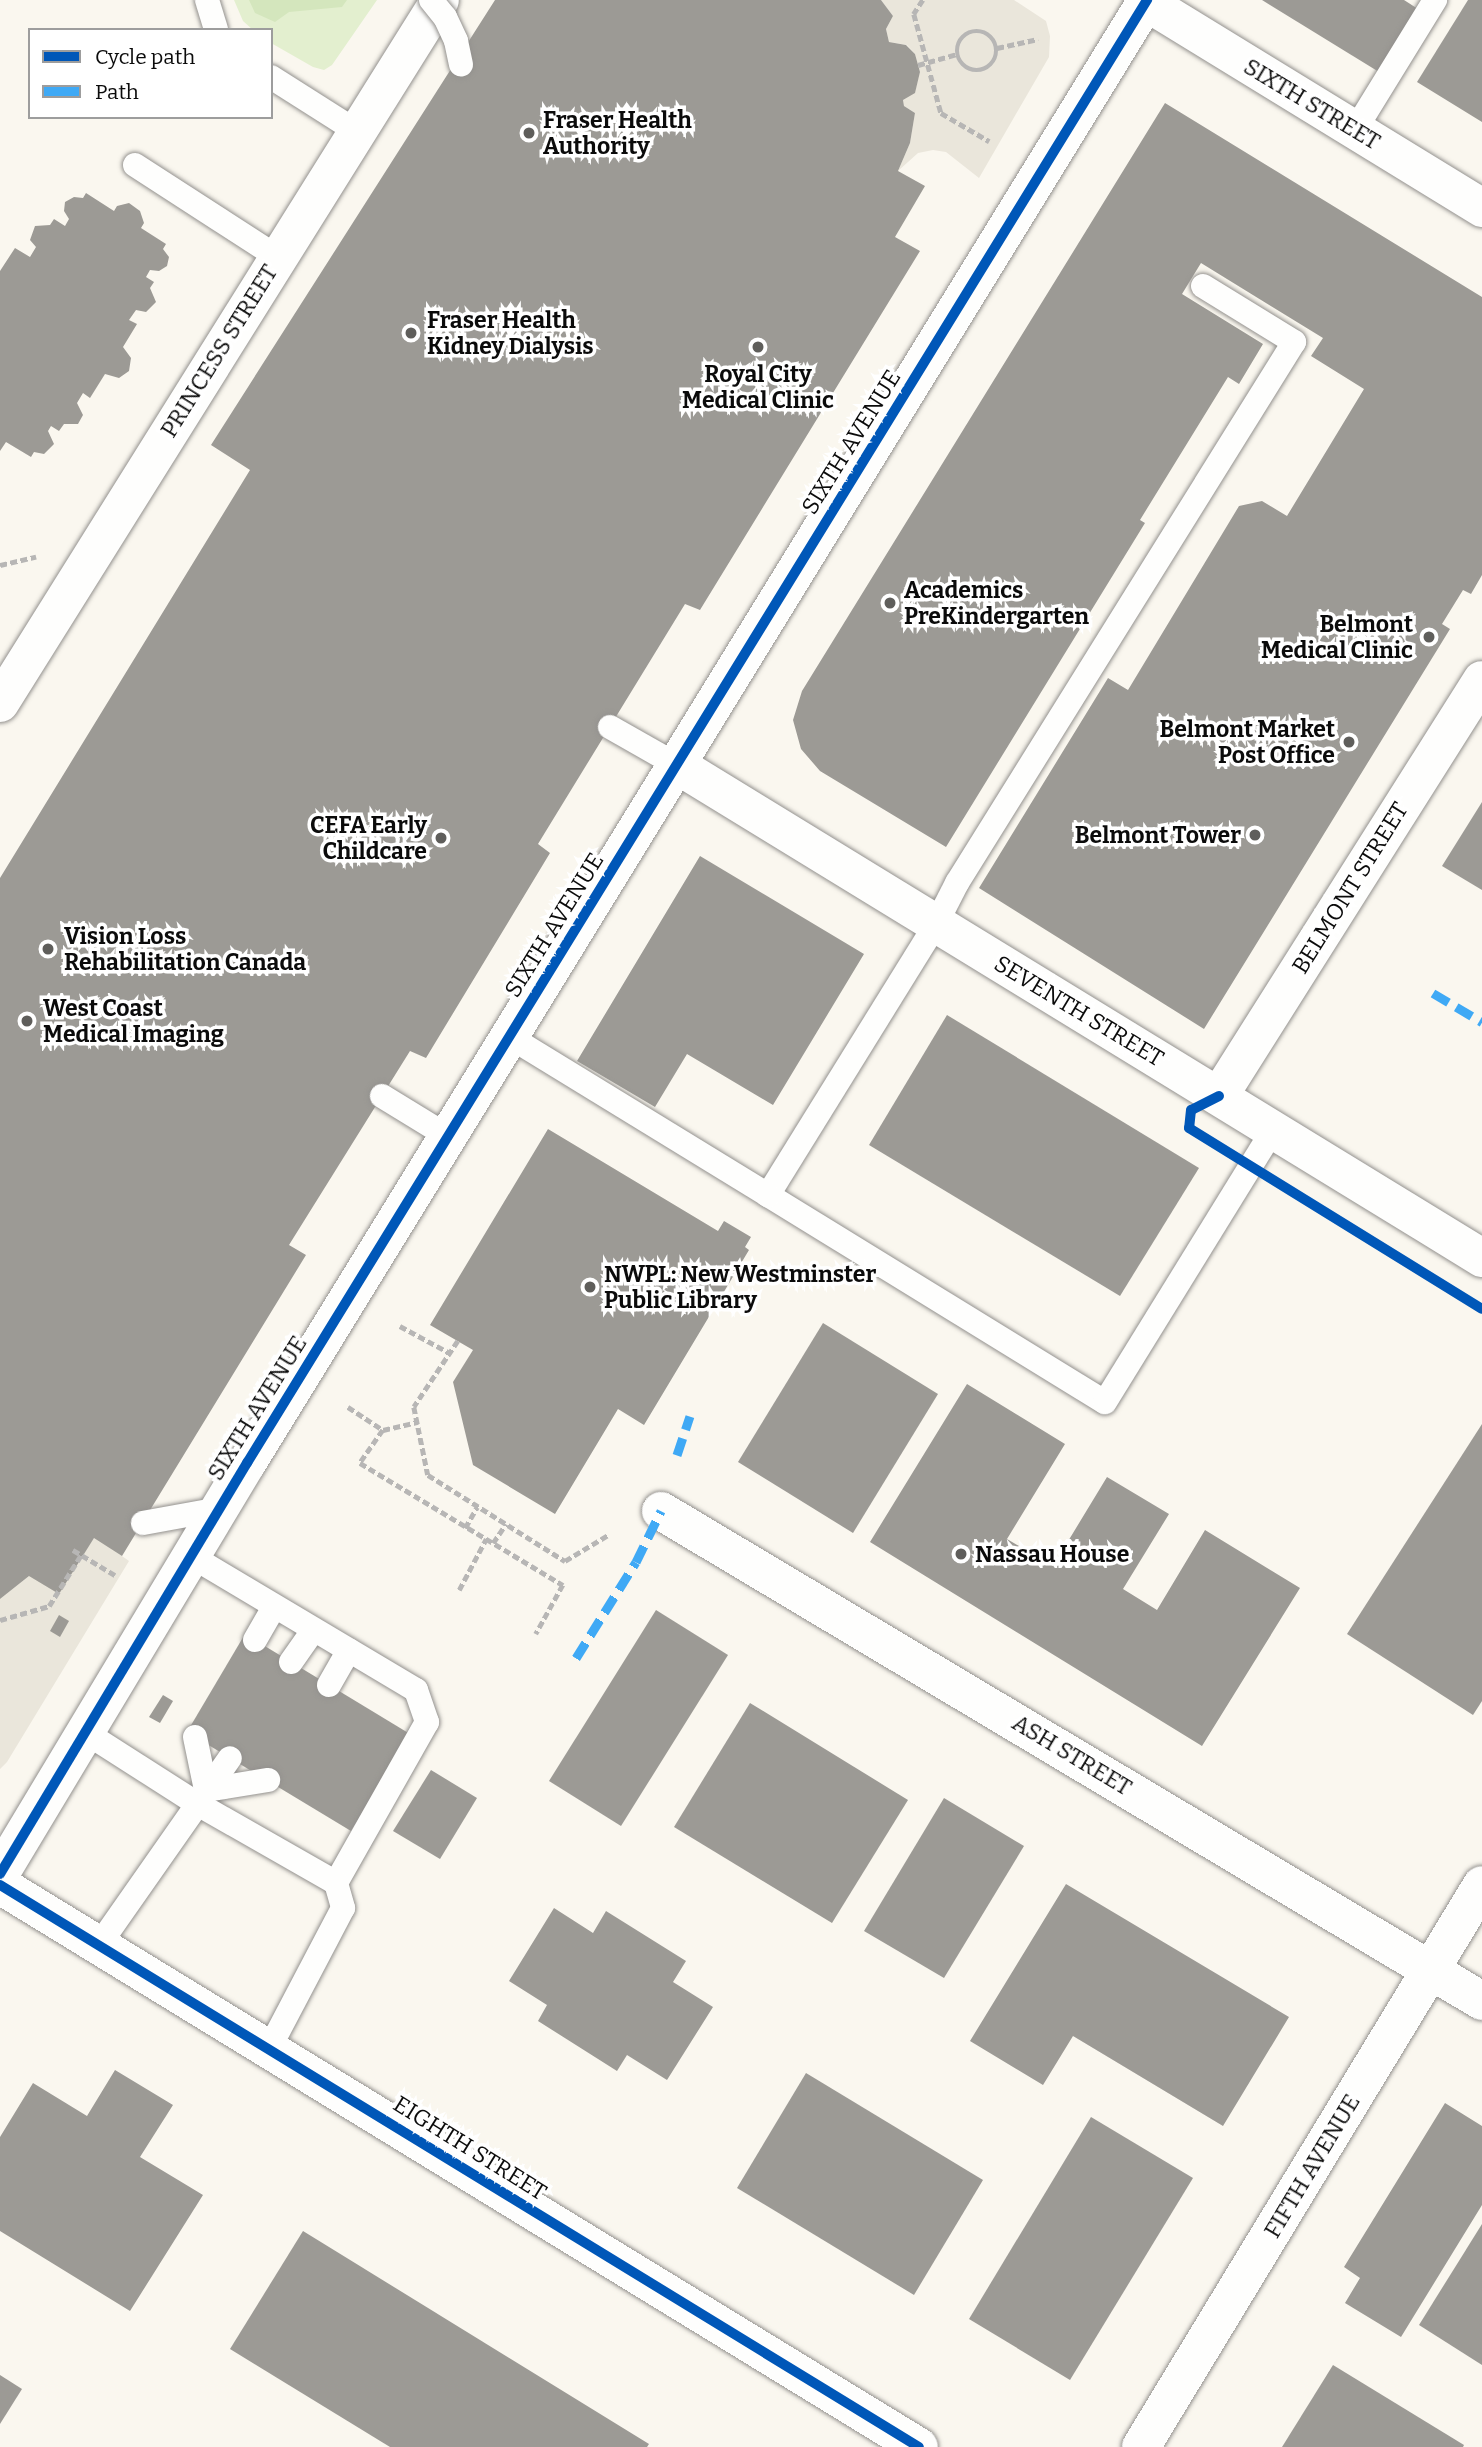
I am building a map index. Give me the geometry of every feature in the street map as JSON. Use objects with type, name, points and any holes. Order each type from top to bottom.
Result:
[{"type":"street","name":"PRINCESS STREET","points":[[0,703],[440,0]]},
{"type":"street","name":"SIXTH STREET","points":[[1145,1],[1482,208]]},
{"type":"street","name":"SIXTH AVENUE","points":[[0,1874],[219,1509],[1145,1]]},
{"type":"street","name":"BELMONT STREET","points":[[1219,1096],[1482,680]]},
{"type":"street","name":"SEVENTH STREET","points":[[677,765],[1482,1258]]},
{"type":"street","name":"ASH STREET","points":[[661,1511],[1482,2001]]},
{"type":"street","name":"EIGHTH STREET","points":[[0,1885],[919,2447]]},
{"type":"street","name":"FIFTH AVENUE","points":[[1141,2447],[1482,1885]]},
{"type":"lane","points":[[207,0],[215,28]]},
{"type":"lane","points":[[430,0],[445,17],[456,41],[461,64]]},
{"type":"lane","points":[[1355,130],[1435,0]]},
{"type":"lane","points":[[273,78],[356,131]]},
{"type":"lane","points":[[135,165],[277,257]]},
{"type":"lane","points":[[768,1195],[936,924],[957,883],[1294,342],[1203,286]]},
{"type":"lane","points":[[610,726],[677,765]]},
{"type":"lane","points":[[510,1037],[1105,1402],[1273,1130]]},
{"type":"lane","points":[[382,1096],[449,1137]]},
{"type":"lane","points":[[142,1523],[219,1509]]},
{"type":"lane","points":[[191,1556],[416,1690],[427,1722],[335,1883]]},
{"type":"lane","points":[[255,1640],[274,1607]]},
{"type":"lane","points":[[291,1662],[313,1630]]},
{"type":"lane","points":[[329,1685],[349,1650]]},
{"type":"lane","points":[[85,1732],[201,1796],[335,1883],[343,1908],[269,2049]]},
{"type":"lane","points":[[195,1737],[201,1796]]},
{"type":"lane","points":[[99,1945],[230,1758]]},
{"type":"lane","points":[[201,1796],[268,1780]]},
{"type":"path","points":[[923,0],[914,14],[941,113],[989,141]]},
{"type":"path","points":[[971,32],[990,36],[997,48],[991,66],[980,71],[967,69],[957,54],[960,40],[971,32]]},
{"type":"path","points":[[997,48],[1038,39]]},
{"type":"path","points":[[918,65],[957,54]]},
{"type":"path","points":[[0,565],[36,557]]},
{"type":"path","points":[[400,1326],[450,1353]]},
{"type":"path","points":[[458,1340],[414,1407],[428,1475],[565,1561],[608,1535]]},
{"type":"path","points":[[348,1407],[383,1430]]},
{"type":"path","points":[[418,1422],[383,1430],[360,1463],[563,1585],[536,1634]]},
{"type":"path","points":[[466,1528],[477,1507]]},
{"type":"path","points":[[492,1543],[506,1524]]},
{"type":"path","points":[[459,1590],[486,1539]]},
{"type":"path","points":[[73,1550],[115,1575]]},
{"type":"path","points":[[0,1620],[48,1606],[81,1555]]},
{"type":"green space","points":[[234,0],[377,0],[332,65],[324,70],[313,67],[273,44],[273,28],[251,28],[243,21]]},
{"type":"green space","points":[[249,0],[347,0],[342,7],[289,12],[275,22],[255,13]]},
{"type":"shaded area","points":[[881,0],[1014,0],[1046,21],[1050,36],[1049,57],[979,178],[946,152],[933,150],[918,153],[898,171],[910,143],[915,113],[904,106],[903,100],[915,92],[920,72],[915,54],[907,45],[889,42],[886,29],[893,16]]},
{"type":"shaded area","points":[[95,1537],[129,1561],[7,1762],[0,1769],[0,1599],[29,1576],[62,1568]]},
{"type":"building","points":[[495,0],[881,0],[893,16],[886,29],[889,42],[906,45],[915,54],[920,72],[915,93],[903,100],[904,106],[915,113],[910,143],[898,171],[925,186],[895,237],[920,251],[700,610],[685,604],[538,844],[550,853],[426,1058],[410,1051],[289,1245],[306,1255],[122,1556],[94,1538],[59,1594],[29,1576],[0,1599],[0,878],[250,470],[211,445]]},
{"type":"building","points":[[1262,0],[1404,0],[1418,9],[1379,72]]},
{"type":"building","points":[[1468,0],[1482,0],[1482,122],[1417,82]]},
{"type":"building","points":[[1165,103],[1482,297],[1482,575],[1471,594],[1463,590],[1442,624],[1450,629],[1204,1029],[979,888],[1108,678],[1128,690],[1239,506],[1262,501],[1287,516],[1364,389],[1311,356],[1323,338],[1201,263],[1182,294],[1263,344],[1239,384],[1228,377],[1140,520],[1145,523],[946,847],[820,771],[801,749],[793,720],[802,691]]},
{"type":"building","points":[[86,193],[114,211],[117,206],[129,203],[140,211],[144,223],[141,228],[166,244],[163,249],[169,257],[167,266],[159,271],[150,270],[146,277],[154,282],[150,288],[156,302],[146,312],[136,310],[129,320],[137,324],[123,347],[131,358],[129,371],[119,378],[105,374],[90,398],[83,393],[77,403],[83,415],[78,424],[64,424],[59,431],[51,426],[48,431],[54,444],[44,454],[34,452],[31,457],[6,442],[0,451],[0,271],[15,248],[30,257],[36,247],[30,240],[35,226],[50,225],[54,219],[65,226],[69,219],[64,211],[65,202],[74,197],[83,198]]},
{"type":"building","points":[[1482,802],[1482,890],[1442,866]]},
{"type":"building","points":[[700,856],[864,954],[773,1105],[687,1054],[655,1107],[577,1061]]},
{"type":"building","points":[[947,1015],[1199,1168],[1120,1296],[869,1145]]},
{"type":"building","name":"NWPL: New Westminster Public Library","points":[[548,1129],[718,1231],[724,1221],[751,1237],[745,1247],[749,1250],[644,1425],[618,1409],[555,1514],[473,1465],[453,1382],[473,1350],[430,1325]]},
{"type":"building","points":[[823,1323],[938,1394],[853,1533],[738,1462]]},
{"type":"building","name":"Nassau House","points":[[967,1384],[1065,1444],[1007,1539],[1053,1566],[1107,1477],[1169,1514],[1123,1589],[1157,1610],[1205,1530],[1300,1588],[1202,1746],[870,1542]]},
{"type":"building","points":[[1482,1424],[1482,1701],[1473,1715],[1347,1634]]},
{"type":"building","points":[[656,1610],[728,1655],[621,1826],[549,1781]]},
{"type":"building","points":[[59,1615],[69,1621],[60,1637],[50,1631]]},
{"type":"building","points":[[245,1634],[410,1734],[351,1831],[187,1732]]},
{"type":"building","points":[[163,1695],[173,1701],[160,1723],[149,1717]]},
{"type":"building","points":[[750,1703],[908,1800],[832,1923],[674,1827]]},
{"type":"building","points":[[431,1770],[477,1798],[440,1859],[393,1831]]},
{"type":"building","points":[[944,1798],[1024,1846],[944,1978],[864,1931]]},
{"type":"building","points":[[1066,1884],[1289,2017],[1223,2126],[1073,2036],[1043,2085],[970,2041]]},
{"type":"building","points":[[554,1908],[593,1933],[606,1911],[686,1961],[673,1982],[713,2007],[667,2080],[627,2055],[617,2071],[538,2021],[547,2005],[509,1981]]},
{"type":"building","points":[[115,2070],[173,2105],[140,2157],[203,2195],[130,2311],[0,2231],[0,2137],[33,2083],[87,2116]]},
{"type":"building","points":[[806,2073],[983,2180],[914,2295],[737,2188]]},
{"type":"building","points":[[1445,2103],[1482,2126],[1482,2205],[1401,2337],[1345,2303],[1360,2278],[1344,2267]]},
{"type":"building","points":[[1091,2117],[1193,2178],[1070,2380],[969,2319]]},
{"type":"building","points":[[1482,2224],[1482,2365],[1419,2325]]},
{"type":"building","points":[[303,2231],[649,2444],[647,2447],[390,2447],[230,2349]]},
{"type":"building","points":[[1333,2365],[1464,2445],[1463,2447],[1282,2447]]},
{"type":"building","points":[[0,2375],[22,2389],[0,2424]]},
{"type":"marked path","points":[[1433,993],[1482,1022]]},
{"type":"marked path","points":[[677,1455],[690,1416]]},
{"type":"marked path","points":[[576,1658],[636,1562],[661,1511]]},
{"type":"cycle path","points":[[0,1874],[247,1463],[1147,0]]},
{"type":"cycle path","points":[[1219,1096],[1191,1110],[1189,1128],[1482,1309]]},
{"type":"cycle path","points":[[0,1885],[919,2447]]},
{"type":"place","name":"Fraser Health Authority","points":[[529,133]]},
{"type":"place","name":"Fraser Health Kidney Dialysis","points":[[411,333]]},
{"type":"place","name":"Royal City Medical Clinic","points":[[758,347]]},
{"type":"place","name":"Academics PreKindergarten","points":[[890,603]]},
{"type":"place","name":"Belmont Medical Clinic","points":[[1429,637]]},
{"type":"place","name":"Belmont Market Post Office","points":[[1349,742]]},
{"type":"place","name":"Belmont Tower","points":[[1255,835]]},
{"type":"place","name":"CEFA Early Childcare","points":[[441,838]]},
{"type":"place","name":"Vision Loss Rehabilitation Canada","points":[[48,949]]},
{"type":"place","name":"West Coast Medical Imaging","points":[[27,1021]]},
{"type":"place","name":"NWPL: New Westminster Public Library","points":[[590,1287]]},
{"type":"place","name":"Nassau House","points":[[961,1554]]}]
